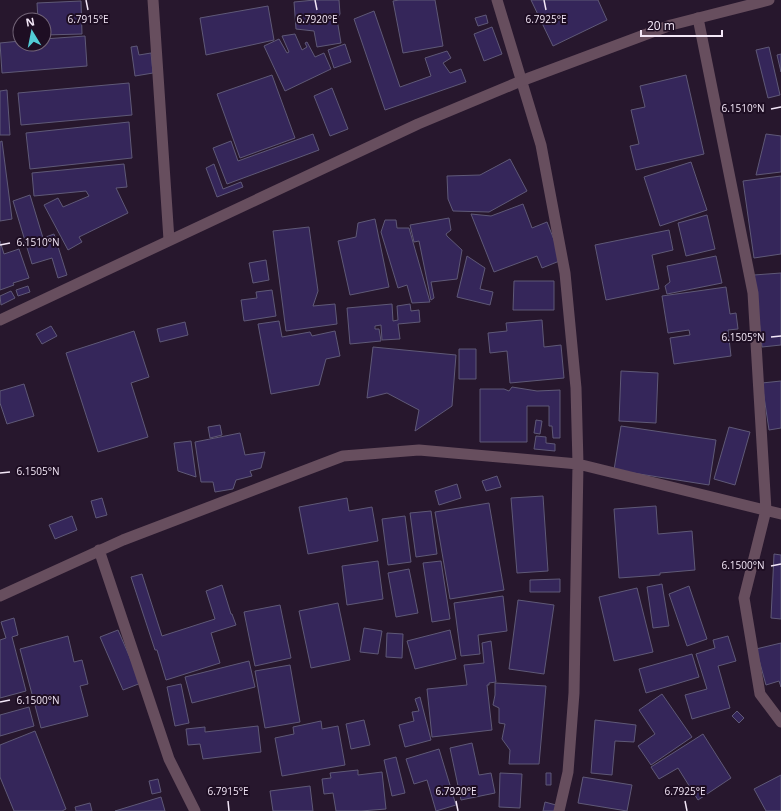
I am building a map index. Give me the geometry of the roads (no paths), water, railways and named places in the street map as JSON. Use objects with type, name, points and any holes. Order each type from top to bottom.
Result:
[{"type":"street","points":[[152,0],[169,240]]},
{"type":"street","points":[[497,0],[541,145],[565,272],[576,388],[578,464],[574,694],[568,772],[559,811]]},
{"type":"street","points":[[0,320],[418,124],[521,80],[671,25],[769,0]]},
{"type":"street","points":[[698,18],[753,293],[766,510],[744,598],[760,694],[781,722]]},
{"type":"street","points":[[0,596],[99,550],[343,456],[419,450],[578,464],[781,514]]},
{"type":"street","points":[[99,550],[169,759],[196,811]]}]
